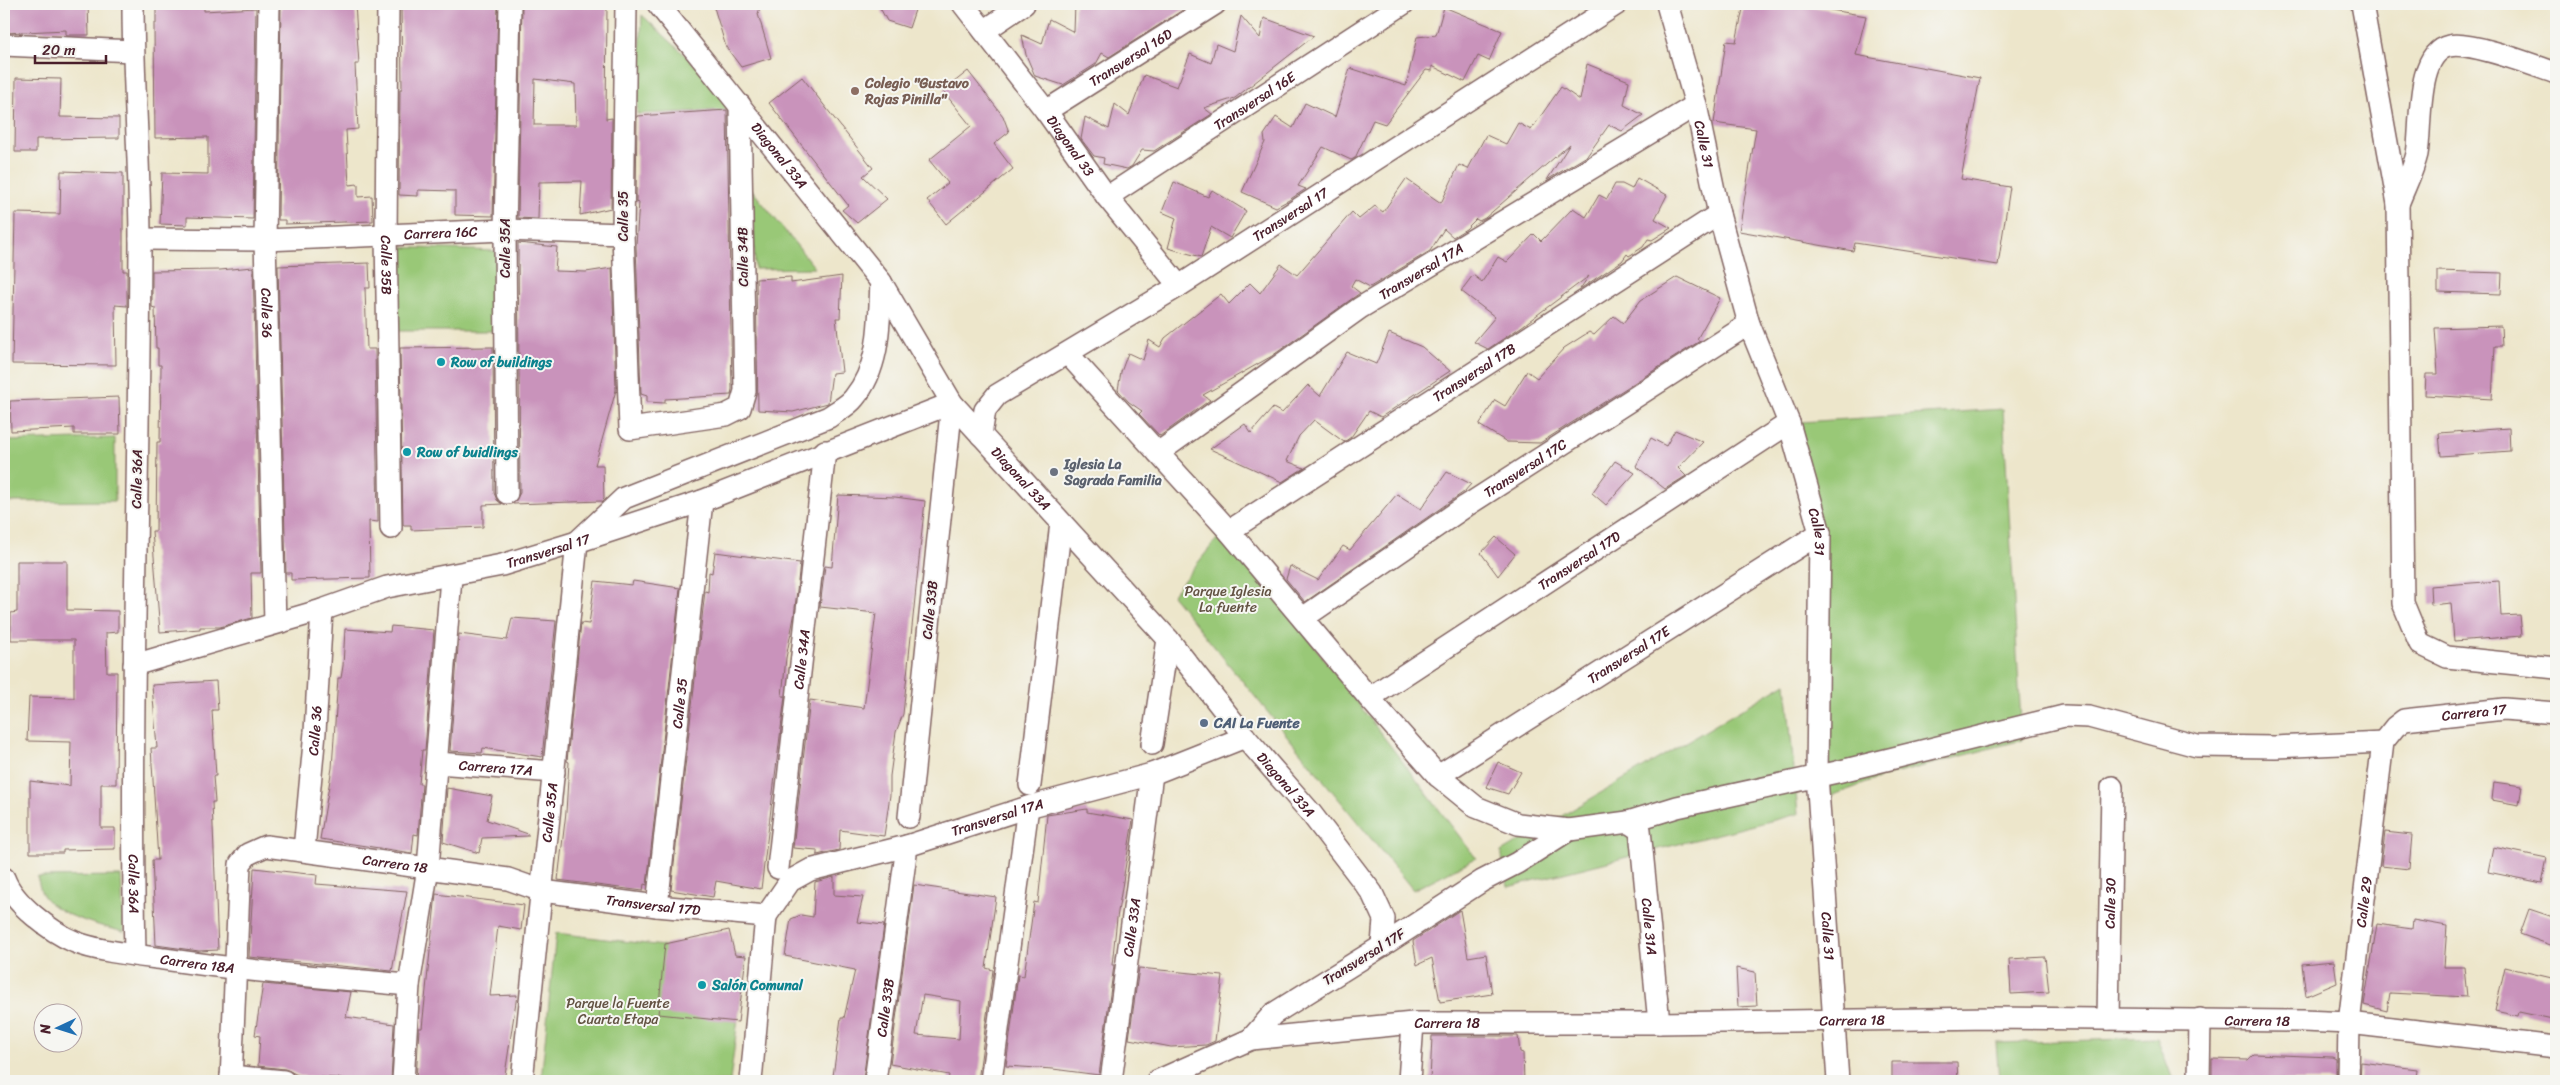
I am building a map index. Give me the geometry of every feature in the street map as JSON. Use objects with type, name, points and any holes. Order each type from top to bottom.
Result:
[{"type":"street","name":"Calle 36A","points":[[133,4],[140,239],[134,665],[135,955]]},
{"type":"street","name":"Calle 36","points":[[269,4],[266,240],[275,623]]},
{"type":"street","name":"Calle 35B","points":[[388,4],[386,236],[391,528]]},
{"type":"street","name":"Calle 35A","points":[[506,493],[505,230],[510,4]]},
{"type":"street","name":"Calle 35","points":[[626,4],[623,234],[630,428]]},
{"type":"street","name":"Diagonal 33A","points":[[658,4],[881,282],[952,403],[1168,639],[1245,737],[1310,812],[1372,893],[1384,919],[1382,946]]},
{"type":"street","name":"Diagonal 33","points":[[963,4],[1046,111],[1107,197],[1179,286]]},
{"type":"street","points":[[984,31],[1024,4]]},
{"type":"street","name":"Transversal 16D","points":[[1046,111],[1215,4]]},
{"type":"street","name":"Transversal 16E","points":[[1107,197],[1403,4]]},
{"type":"street","name":"Transversal 17","points":[[981,435],[985,410],[997,395],[1179,286],[1617,4]]},
{"type":"street","name":"Calle 31","points":[[1667,4],[1696,105],[1719,214],[1749,324],[1789,423],[1820,533],[1818,775],[1838,1081]]},
{"type":"street","points":[[2362,4],[2398,204],[2403,604],[2420,644],[2447,657],[2556,668]]},
{"type":"street","points":[[4,45],[133,51]]},
{"type":"street","points":[[2398,204],[2416,155],[2425,74],[2434,55],[2448,46],[2470,46],[2556,73]]},
{"type":"street","name":"Calle 34B","points":[[630,428],[726,415],[740,408],[745,391],[740,105]]},
{"type":"street","name":"Transversal 17A","points":[[1158,453],[1360,308],[1696,105]]},
{"type":"street","name":"Transversal 17B","points":[[1229,530],[1719,214]]},
{"type":"street","name":"Carrera 16C","points":[[140,239],[266,240],[505,230],[623,234]]},
{"type":"street","points":[[577,542],[624,498],[829,417],[854,399],[870,374],[878,337],[881,282]]},
{"type":"street","name":"Transversal 17C","points":[[1303,618],[1466,506],[1749,324]]},
{"type":"street","points":[[1068,354],[1229,530],[1369,698],[1438,776],[1476,808],[1518,824],[1568,830],[1634,826]]},
{"type":"street","name":"Transversal 17","points":[[134,665],[322,610],[387,587],[451,577],[502,565],[577,542],[702,501],[952,403]]},
{"type":"street","name":"Calle 33B","points":[[908,817],[952,403]]},
{"type":"street","name":"Transversal 17D","points":[[1369,698],[1789,423]]},
{"type":"street","name":"Calle 34A","points":[[778,868],[826,451]]},
{"type":"street","name":"Calle 35","points":[[657,906],[702,501]]},
{"type":"street","points":[[1030,785],[1061,523]]},
{"type":"street","name":"Transversal 17E","points":[[1438,776],[1820,533]]},
{"type":"street","name":"Calle 35A","points":[[522,1081],[577,542]]},
{"type":"street","points":[[403,1081],[409,985],[428,868],[451,577]]},
{"type":"street","name":"Calle 36","points":[[304,850],[315,732],[322,610]]},
{"type":"street","points":[[1152,744],[1168,639]]},
{"type":"street","name":"Carrera 17","points":[[1634,826],[1677,807],[2064,716],[2089,717],[2197,746],[2275,747],[2389,734],[2404,720],[2504,709],[2556,713]]},
{"type":"street","name":"Calle 29","points":[[2348,1081],[2350,1024],[2389,734]]},
{"type":"street","name":"Transversal 17A","points":[[766,916],[790,881],[810,870],[907,846],[1028,807],[1152,774],[1245,737]]},
{"type":"street","name":"Carrera 17A","points":[[437,763],[554,772]]},
{"type":"street","name":"Calle 33A","points":[[1111,1081],[1152,774]]},
{"type":"street","name":"Calle 30","points":[[2108,1019],[2112,787]]},
{"type":"street","points":[[991,1081],[1028,807]]},
{"type":"street","name":"Calle 31A","points":[[1634,826],[1659,1023]]},
{"type":"street","name":"Transversal 17F","points":[[1251,1040],[1273,1014],[1482,881],[1517,864],[1568,830]]},
{"type":"street","name":"Carrera 18","points":[[236,969],[240,864],[248,854],[266,846],[508,879],[542,892]]},
{"type":"street","name":"Calle 33B","points":[[875,1081],[907,846]]},
{"type":"street","name":"Carrera 18A","points":[[6,883],[43,923],[76,943],[135,955],[236,969],[409,985]]},
{"type":"street","name":"Transversal 17D","points":[[542,892],[657,906],[766,916]]},
{"type":"street","points":[[751,1081],[766,916]]},
{"type":"street","points":[[236,969],[231,1079],[284,1081]]},
{"type":"street","points":[[2199,1081],[2200,1019]]},
{"type":"street","name":"Carrera 18","points":[[1157,1081],[1251,1040],[1412,1023],[2200,1019],[2350,1024],[2556,1047]]},
{"type":"street","points":[[1409,1081],[1412,1023]]},
{"type":"green space","points":[[642,15],[728,95],[731,110],[637,114]]},
{"type":"green space","points":[[752,190],[815,268],[755,269]]},
{"type":"green space","points":[[392,247],[496,251],[496,331],[390,331]]},
{"type":"green space","points":[[2003,409],[2022,740],[1886,776],[1822,799],[1801,422]]},
{"type":"green space","points":[[115,438],[115,501],[8,502],[7,441]]},
{"type":"green space","name":"Parque Iglesia La fuente","points":[[1225,529],[1476,858],[1413,890],[1172,595]]},
{"type":"green space","points":[[1786,683],[1798,814],[1508,887],[1501,852]]},
{"type":"green space","points":[[121,876],[124,932],[80,919],[58,909],[43,895],[37,877]]},
{"type":"green space","name":"Parque la Fuente Cuarta Etapa","points":[[556,933],[746,956],[730,1081],[541,1081]]},
{"type":"green space","points":[[2157,1038],[2173,1081],[1999,1081],[1996,1043]]},
{"type":"building","points":[[4,4],[88,4],[89,35],[66,35],[66,30],[4,33]]},
{"type":"building","points":[[156,4],[204,4],[204,11],[256,8],[253,219],[187,217],[187,225],[160,224],[162,173],[208,174],[208,137],[155,138],[154,24],[156,24]]},
{"type":"building","points":[[281,4],[355,4],[359,64],[355,64],[358,129],[346,130],[349,185],[358,184],[358,197],[372,196],[373,221],[285,224],[285,220],[278,220]]},
{"type":"building","points":[[401,4],[498,4],[493,216],[455,215],[455,191],[418,190],[418,196],[399,195],[400,89],[402,89]]},
{"type":"building","points":[[522,4],[607,4],[606,119],[612,118],[611,208],[580,215],[582,181],[539,182],[538,219],[518,218]],"holes":[[[535,79],[575,84],[576,125],[534,125]]]},
{"type":"building","points":[[713,4],[761,4],[758,14],[771,58],[741,67],[726,47]]},
{"type":"building","points":[[878,4],[917,4],[909,28],[887,21]]},
{"type":"building","points":[[1075,4],[1192,4],[1109,57],[1102,53],[1096,64],[1063,85],[1035,76],[1026,55],[1022,35],[1042,44],[1049,19],[1074,32]]},
{"type":"building","points":[[1744,4],[1797,4],[1866,16],[1856,55],[1980,78],[1961,179],[2010,187],[1998,265],[1855,243],[1853,251],[1739,231],[1756,129],[1714,123],[1726,41],[1736,42]]},
{"type":"building","points":[[1444,7],[1502,31],[1489,61],[1478,56],[1465,82],[1432,66],[1432,71],[1426,70],[1385,124],[1373,120],[1355,158],[1351,160],[1323,147],[1298,186],[1306,189],[1276,207],[1242,192],[1265,142],[1264,135],[1276,117],[1293,128],[1305,103],[1335,117],[1350,68],[1406,86],[1417,37],[1436,35]]},
{"type":"building","points":[[1241,16],[1260,38],[1264,18],[1314,36],[1235,98],[1204,108],[1212,114],[1154,151],[1142,150],[1132,166],[1127,169],[1103,164],[1104,158],[1094,156],[1081,139],[1085,117],[1109,129],[1115,104],[1129,115],[1144,75],[1177,87],[1190,54],[1211,63],[1216,44],[1233,51]]},
{"type":"building","points":[[1587,64],[1629,81],[1624,105],[1643,115],[1622,131],[1609,125],[1587,156],[1547,180],[1570,144],[1485,218],[1479,221],[1476,219],[1466,229],[1453,237],[1444,229],[1430,251],[1370,287],[1355,279],[1351,286],[1360,293],[1272,356],[1203,395],[1210,400],[1160,436],[1139,414],[1142,411],[1129,402],[1118,390],[1121,372],[1128,353],[1143,360],[1149,340],[1160,347],[1165,338],[1221,294],[1229,304],[1250,283],[1260,293],[1281,264],[1297,275],[1352,212],[1359,219],[1375,206],[1383,212],[1406,179],[1441,203],[1459,165],[1468,169],[1486,135],[1506,144],[1518,123],[1531,130],[1561,87],[1580,100]]},
{"type":"building","points":[[968,71],[1003,116],[1009,132],[994,144],[1013,169],[946,224],[927,200],[948,183],[929,160],[971,126],[943,91]]},
{"type":"building","points":[[802,77],[873,168],[863,176],[887,199],[857,223],[842,210],[848,205],[769,103]]},
{"type":"building","points":[[16,78],[61,79],[60,117],[119,118],[119,138],[36,139],[36,152],[15,152]]},
{"type":"building","points":[[727,110],[731,395],[665,399],[665,403],[647,402],[647,396],[641,394],[636,245],[639,202],[636,203],[637,116]]},
{"type":"building","points":[[61,171],[123,173],[123,271],[127,271],[127,306],[115,305],[116,365],[12,364],[15,213],[60,214]]},
{"type":"building","points":[[1637,178],[1667,195],[1655,219],[1671,228],[1652,240],[1648,239],[1643,247],[1629,256],[1627,254],[1622,261],[1580,289],[1589,276],[1521,327],[1488,349],[1474,342],[1495,317],[1461,291],[1473,275],[1482,282],[1498,257],[1507,262],[1534,234],[1541,241],[1573,208],[1586,217],[1599,195],[1607,199],[1615,184],[1622,184],[1632,189]]},
{"type":"building","points":[[1174,182],[1208,197],[1212,190],[1246,211],[1230,238],[1211,227],[1201,257],[1168,248],[1176,218],[1162,212]]},
{"type":"building","points":[[518,243],[557,247],[555,271],[586,272],[612,268],[616,390],[595,465],[603,465],[604,499],[602,501],[513,504],[520,493]]},
{"type":"building","points":[[369,263],[370,288],[365,288],[367,349],[375,349],[378,522],[369,521],[370,578],[291,580],[291,573],[286,573],[278,266]]},
{"type":"building","points":[[253,267],[261,573],[251,573],[252,618],[220,627],[200,627],[200,629],[160,632],[152,531],[156,531],[157,442],[160,442],[161,365],[158,365],[155,308],[152,307],[152,271],[220,270]]},
{"type":"building","points":[[2438,271],[2502,273],[2501,294],[2438,292]]},
{"type":"building","points":[[842,276],[840,318],[836,318],[842,372],[832,373],[828,403],[793,412],[758,410],[756,279],[791,277],[791,283]]},
{"type":"building","points":[[1677,277],[1720,298],[1697,339],[1700,341],[1540,443],[1507,442],[1479,425],[1495,400],[1505,406],[1527,371],[1537,378],[1564,348],[1589,332],[1594,335],[1614,316],[1623,323],[1641,300]]},
{"type":"building","points":[[2501,326],[2502,346],[2495,346],[2492,399],[2425,395],[2426,374],[2438,374],[2435,328]]},
{"type":"building","points":[[1389,333],[1422,347],[1450,371],[1381,417],[1369,411],[1351,437],[1344,442],[1314,420],[1299,436],[1287,461],[1304,468],[1282,482],[1210,449],[1245,424],[1251,433],[1273,408],[1282,413],[1308,385],[1320,396],[1347,352],[1376,364]]},
{"type":"building","points":[[493,347],[494,493],[497,500],[502,504],[483,505],[483,527],[411,530],[411,525],[403,525],[400,348]]},
{"type":"building","points":[[119,397],[120,434],[74,434],[74,428],[11,431],[10,401]]},
{"type":"building","points":[[2509,428],[2510,451],[2441,456],[2439,433]]},
{"type":"building","points":[[1675,430],[1703,442],[1678,468],[1686,476],[1665,489],[1636,466],[1651,438],[1666,446]]},
{"type":"building","points":[[1615,461],[1635,473],[1606,505],[1592,493]]},
{"type":"building","points":[[1447,472],[1471,484],[1464,492],[1305,602],[1286,579],[1290,566],[1318,580],[1343,546],[1350,550],[1397,494],[1421,509]]},
{"type":"building","points":[[838,495],[895,497],[925,501],[903,714],[896,732],[884,836],[840,830],[839,850],[817,855],[817,850],[793,848],[810,700],[864,708],[876,613],[820,607],[825,566],[832,567]]},
{"type":"building","points":[[1496,537],[1515,554],[1498,576],[1481,553]]},
{"type":"building","points":[[715,552],[800,563],[794,617],[786,658],[782,696],[785,696],[761,889],[716,881],[713,897],[671,890],[705,591],[708,592],[709,572],[712,573]]},
{"type":"building","points":[[17,561],[67,561],[67,610],[118,611],[118,632],[106,633],[107,672],[117,672],[116,784],[101,784],[101,828],[115,828],[115,849],[63,850],[63,853],[30,853],[30,781],[70,786],[71,742],[27,741],[29,697],[74,698],[74,640],[11,640],[11,613],[17,612]]},
{"type":"building","points":[[595,581],[632,585],[633,581],[680,588],[647,885],[644,884],[643,891],[558,880],[566,812],[569,762],[567,761],[581,623],[589,624]]},
{"type":"building","points":[[2499,581],[2501,616],[2520,615],[2522,636],[2454,641],[2451,603],[2431,605],[2430,586]]},
{"type":"building","points":[[512,618],[556,621],[542,757],[483,748],[482,753],[450,751],[459,634],[507,640]]},
{"type":"building","points":[[391,626],[434,630],[425,750],[422,750],[419,784],[422,784],[418,835],[414,834],[412,853],[320,839],[332,768],[338,678],[341,678],[343,666],[345,629],[390,632]]},
{"type":"building","points":[[216,681],[218,710],[212,710],[216,776],[213,776],[215,802],[212,802],[218,950],[199,951],[156,945],[152,860],[158,860],[151,748],[157,748],[152,685]]},
{"type":"building","points":[[1498,762],[1521,772],[1508,794],[1486,787]]},
{"type":"building","points":[[2494,782],[2522,786],[2519,805],[2492,800]]},
{"type":"building","points":[[447,788],[492,796],[487,820],[528,834],[528,836],[482,838],[479,853],[443,842]]},
{"type":"building","points":[[1087,809],[1087,812],[1133,820],[1117,918],[1112,965],[1114,965],[1099,1075],[1053,1069],[1006,1066],[1018,975],[1024,976],[1034,902],[1038,903],[1047,815]]},
{"type":"building","points":[[2385,832],[2412,835],[2409,869],[2381,866]]},
{"type":"building","points":[[2493,847],[2547,858],[2542,883],[2488,872]]},
{"type":"building","points":[[254,868],[317,875],[316,884],[407,891],[392,971],[249,957]]},
{"type":"building","points":[[834,877],[834,895],[863,897],[857,922],[884,925],[863,1080],[833,1076],[841,1018],[844,1018],[855,970],[785,956],[791,919],[801,915],[813,917],[815,882]]},
{"type":"building","points":[[914,885],[996,897],[986,968],[993,970],[978,1081],[948,1081],[949,1075],[890,1064]],"holes":[[[923,995],[961,1001],[959,1039],[916,1035]]]},
{"type":"building","points":[[436,894],[524,905],[521,930],[498,926],[490,996],[517,995],[504,1081],[416,1081],[419,1028],[422,1028]]},
{"type":"building","points":[[2529,909],[2556,918],[2556,947],[2520,934]]},
{"type":"building","points":[[1460,910],[1468,957],[1486,954],[1492,994],[1440,1002],[1432,958],[1417,965],[1413,941]]},
{"type":"building","points":[[2413,920],[2447,926],[2444,967],[2464,967],[2467,997],[2390,993],[2387,1011],[2364,1005],[2377,924],[2412,929]]},
{"type":"building","name":"Salón Comunal","points":[[729,930],[735,955],[746,956],[738,1022],[658,1014],[665,944]]},
{"type":"building","points":[[2045,957],[2049,992],[2011,994],[2009,959]]},
{"type":"building","points":[[2334,961],[2337,983],[2306,996],[2302,964]]},
{"type":"building","points":[[2505,967],[2556,979],[2556,1020],[2519,1012],[2518,1016],[2495,1011]]},
{"type":"building","points":[[1139,968],[1223,976],[1215,1041],[1206,1045],[1171,1047],[1129,1039]]},
{"type":"building","points":[[1736,968],[1755,972],[1757,1006],[1738,1007]]},
{"type":"building","points":[[263,984],[351,992],[346,1017],[394,1024],[391,1081],[300,1076],[285,1069],[258,1066],[260,1036],[255,1035]]},
{"type":"building","points":[[1432,1036],[1518,1036],[1520,1052],[1523,1053],[1524,1081],[1430,1081]]},
{"type":"building","points":[[2254,1054],[2332,1057],[2336,1059],[2336,1081],[2212,1081],[2212,1059],[2248,1060]]},
{"type":"building","points":[[1892,1062],[1957,1062],[1958,1081],[1892,1081]]},
{"type":"building","points":[[2361,1062],[2417,1069],[2416,1081],[2360,1081]]},
{"type":"place","name":"Colegio \"Gustavo Rojas Pinilla\"","points":[[855,91]]},
{"type":"place","name":"Row of buildings","points":[[441,362]]},
{"type":"place","name":"Row of buidlings","points":[[407,452]]},
{"type":"place","name":"Iglesia La Sagrada Familia","points":[[1054,472]]},
{"type":"place","name":"CAI La Fuente","points":[[1204,723]]},
{"type":"place","name":"Salón Comunal","points":[[702,985]]}]
